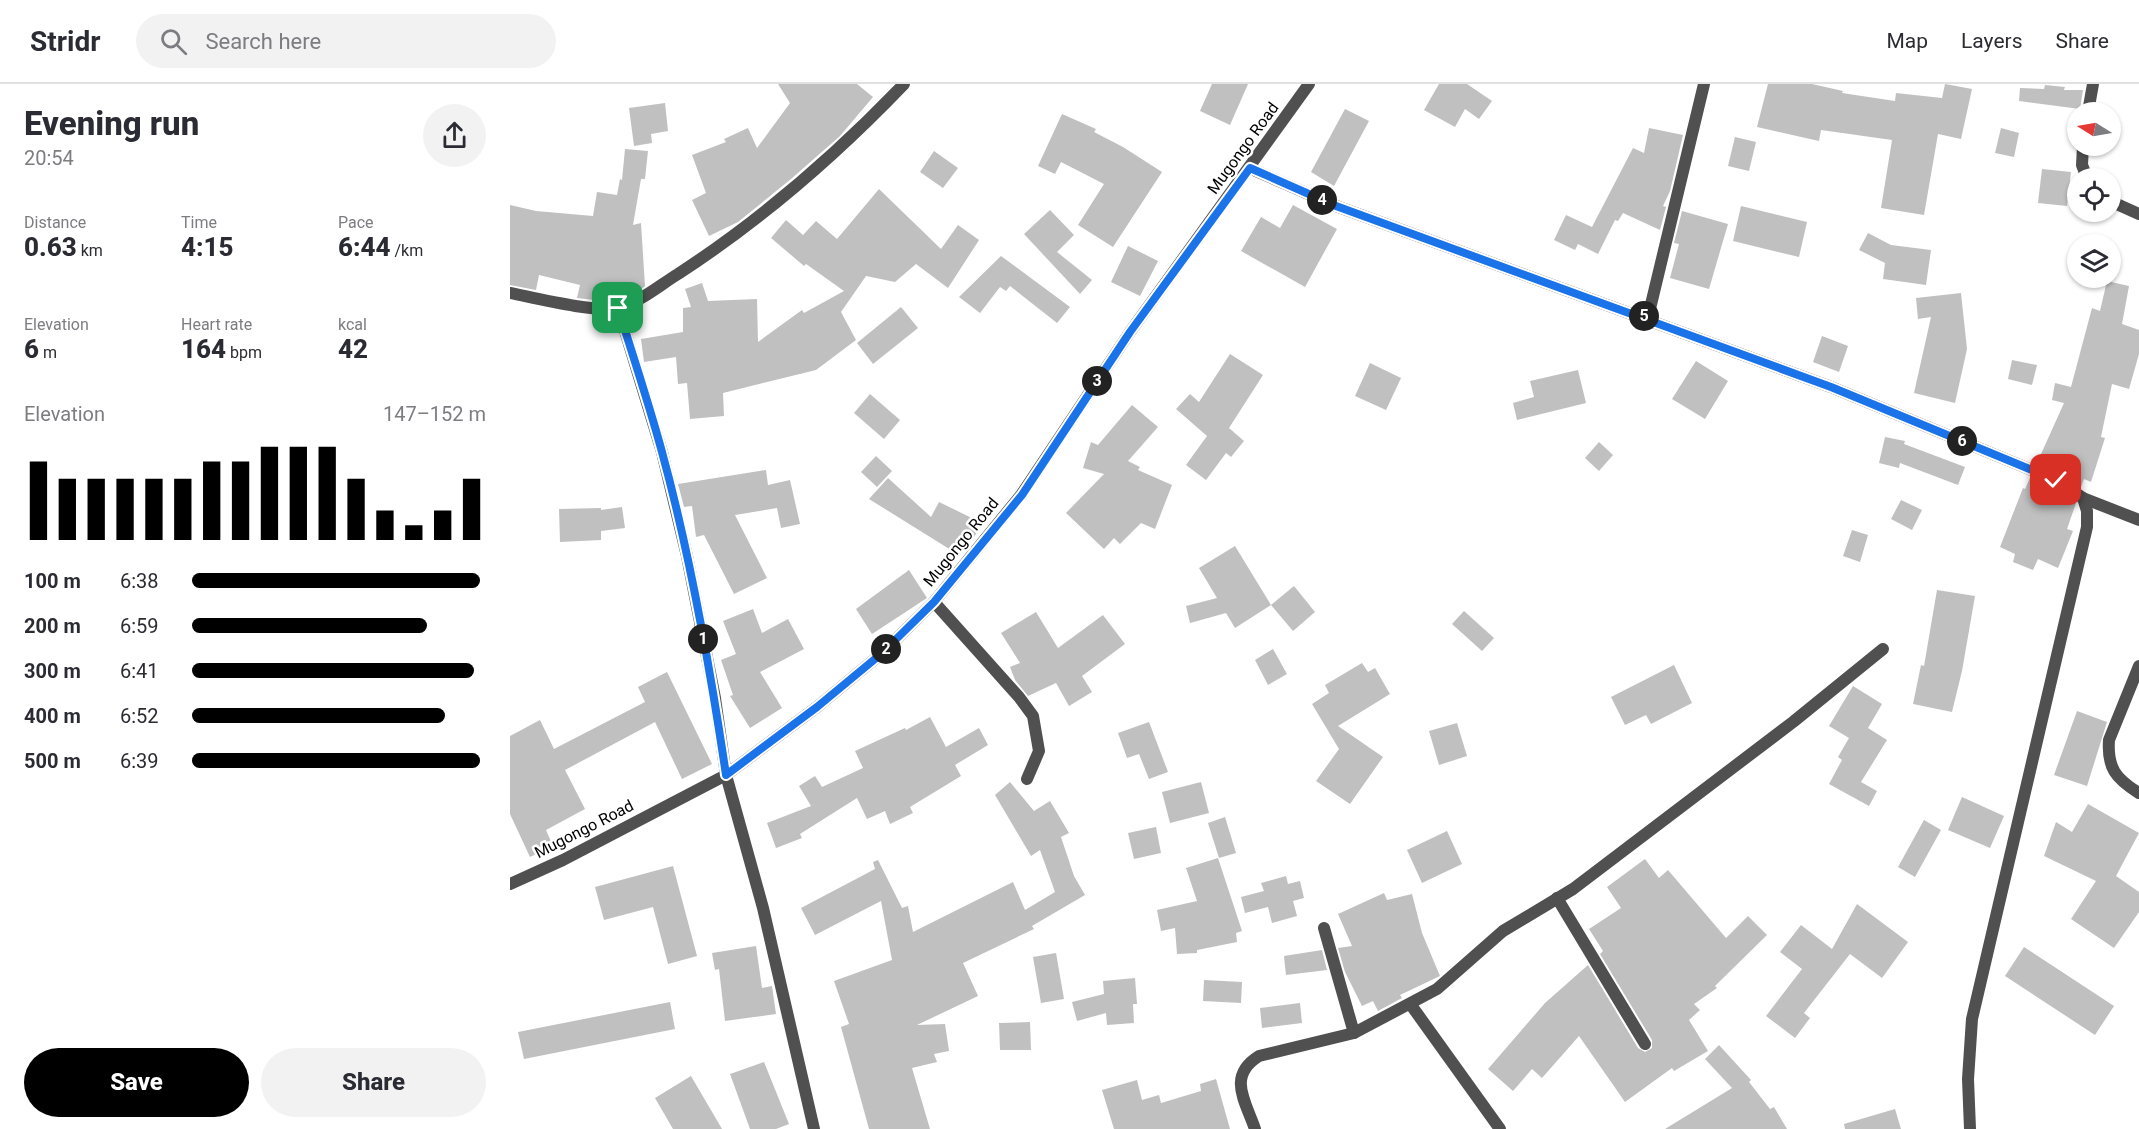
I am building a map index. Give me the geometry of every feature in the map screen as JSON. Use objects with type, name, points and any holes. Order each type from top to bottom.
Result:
[{"type":"street","points":[[510,293],[576,306],[618,308],[652,291],[754,221],[857,133],[904,84]]},
{"type":"street","name":"Mugongo Road","points":[[510,884],[563,860],[726,775],[826,700],[881,654],[934,602],[1022,495],[1130,332],[1309,84]]},
{"type":"street","points":[[1647,318],[1704,84]]},
{"type":"street","points":[[2089,102],[2092,84]]},
{"type":"street","points":[[1250,168],[1336,206],[1831,387],[2056,480],[2083,498],[2139,520]]},
{"type":"street","points":[[2121,206],[2139,214]]},
{"type":"street","points":[[618,308],[662,452],[687,556],[715,698],[726,775],[763,908],[814,1129]]},
{"type":"street","points":[[1970,1129],[1968,1079],[1972,1019],[2087,527],[2087,511],[2083,498]]},
{"type":"street","points":[[934,602],[1019,697],[1033,716],[1039,751],[1028,779]]},
{"type":"street","points":[[1255,1129],[1240,1080],[1241,1071],[1248,1063],[1259,1056],[1354,1033],[1411,1005],[1437,989],[1503,931],[1557,898],[1793,722],[1883,649]]},
{"type":"street","points":[[2139,666],[2109,740],[2108,753],[2114,773],[2120,781],[2139,793]]},
{"type":"street","points":[[1557,898],[1645,1044]]},
{"type":"street","points":[[1324,928],[1354,1033]]},
{"type":"street","points":[[1411,1005],[1500,1129]]},
{"type":"building","points":[[778,84],[857,84],[873,97],[840,136],[791,179],[738,222],[709,236],[692,200],[706,193],[692,155],[726,142],[724,139],[748,128],[757,148],[790,103]]},
{"type":"building","points":[[1212,84],[1248,84],[1230,125],[1200,111]]},
{"type":"building","points":[[1439,84],[1467,84],[1492,101],[1479,119],[1465,109],[1455,127],[1424,110]]},
{"type":"building","points":[[1768,84],[1812,84],[1843,91],[1842,93],[1895,101],[1896,93],[1942,98],[1945,84],[1972,89],[1961,139],[1938,134],[1924,215],[1881,208],[1892,140],[1821,130],[1819,141],[1757,127]]},
{"type":"building","points":[[2045,85],[2065,87],[2064,90],[2083,90],[2081,102],[2067,102],[2067,107],[2019,101],[2020,88],[2044,89]]},
{"type":"building","points":[[665,103],[668,131],[651,134],[652,143],[634,146],[629,108]]},
{"type":"building","points":[[1345,109],[1369,121],[1334,186],[1311,172]]},
{"type":"building","points":[[1062,114],[1096,129],[1094,132],[1162,172],[1113,247],[1078,225],[1104,184],[1061,162],[1055,174],[1038,166]]},
{"type":"building","points":[[1649,128],[1683,135],[1670,191],[1663,206],[1666,207],[1660,230],[1623,213],[1618,221],[1615,220],[1598,254],[1578,244],[1575,250],[1554,240],[1566,215],[1592,227],[1633,148],[1644,153]]},
{"type":"building","points":[[2001,128],[2019,133],[2014,157],[1995,153]]},
{"type":"building","points":[[1735,137],[1756,142],[1749,171],[1728,166]]},
{"type":"building","points":[[625,149],[648,151],[645,179],[641,179],[633,225],[641,223],[645,286],[641,289],[605,289],[602,301],[577,298],[580,285],[539,275],[536,290],[510,285],[510,205],[536,211],[593,216],[597,192],[617,195],[620,179],[622,180]]},
{"type":"building","points":[[934,151],[958,168],[943,188],[920,172]]},
{"type":"building","points":[[2042,169],[2067,172],[2067,206],[2038,203]]},
{"type":"building","points":[[879,189],[941,249],[958,225],[979,240],[948,288],[916,264],[895,282],[866,276],[841,312],[856,340],[816,370],[723,393],[724,416],[690,419],[687,383],[678,384],[676,357],[644,362],[641,339],[683,332],[683,308],[691,307],[685,289],[702,283],[708,301],[757,299],[758,342],[802,310],[804,313],[844,291],[806,264],[804,266],[771,238],[786,220],[803,235],[816,221],[837,239]]},
{"type":"building","points":[[1293,205],[1337,229],[1305,287],[1241,251],[1261,217],[1280,228]]},
{"type":"building","points":[[1741,206],[1807,222],[1799,257],[1733,241]]},
{"type":"building","points":[[1050,210],[1074,235],[1057,252],[1092,280],[1080,294],[1024,234]]},
{"type":"building","points":[[1682,211],[1728,224],[1709,289],[1670,278],[1679,244],[1674,243]]},
{"type":"building","points":[[1868,233],[1891,245],[1931,250],[1926,285],[1883,279],[1885,263],[1859,250]]},
{"type":"building","points":[[1128,246],[1158,261],[1140,296],[1111,282]]},
{"type":"building","points":[[1001,256],[1070,307],[1057,323],[1010,286],[1006,291],[1000,287],[980,313],[959,297]]},
{"type":"building","points":[[2121,284],[2129,286],[2122,324],[2139,330],[2139,354],[2129,389],[2112,384],[2101,437],[2105,438],[2091,482],[2084,479],[2081,487],[2059,472],[2037,463],[2064,403],[2052,400],[2055,383],[2071,387],[2092,308],[2100,311],[2105,288],[2121,288]]},
{"type":"building","points":[[1961,293],[1967,349],[1955,403],[1914,393],[1931,317],[1918,319],[1916,298]]},
{"type":"building","points":[[901,307],[918,328],[873,364],[857,343]]},
{"type":"building","points":[[1822,336],[1848,346],[1839,372],[1813,362]]},
{"type":"building","points":[[1230,354],[1263,375],[1229,428],[1244,441],[1231,457],[1226,453],[1206,480],[1186,465],[1207,436],[1176,409],[1190,394],[1199,402]]},
{"type":"building","points":[[2012,360],[2037,365],[2032,385],[2008,379]]},
{"type":"building","points":[[1696,361],[1728,381],[1705,419],[1672,399]]},
{"type":"building","points":[[1370,363],[1401,378],[1386,410],[1355,396]]},
{"type":"building","points":[[1578,370],[1586,403],[1517,420],[1513,403],[1534,397],[1530,381]]},
{"type":"building","points":[[870,394],[900,420],[884,439],[854,413]]},
{"type":"building","points":[[1132,405],[1158,427],[1128,461],[1140,467],[1138,470],[1172,485],[1155,529],[1141,523],[1120,544],[1114,538],[1104,549],[1066,513],[1104,474],[1083,468],[1091,442],[1098,445]]},
{"type":"building","points":[[1885,437],[1905,441],[1904,444],[1965,467],[1958,485],[1900,463],[1899,468],[1879,463]]},
{"type":"building","points":[[1599,442],[1613,455],[1599,471],[1585,458]]},
{"type":"building","points":[[876,456],[892,471],[877,487],[861,472]]},
{"type":"building","points":[[766,470],[768,485],[790,480],[800,524],[781,528],[777,508],[735,515],[767,578],[734,594],[704,535],[696,537],[692,506],[684,507],[678,484]]},
{"type":"building","points":[[888,478],[931,517],[939,502],[982,523],[972,541],[964,537],[960,543],[964,548],[959,555],[869,499]]},
{"type":"building","points":[[2030,478],[2052,487],[2076,503],[2067,529],[2073,531],[2058,568],[2038,559],[2033,570],[2013,562],[2015,554],[2000,547],[2023,488],[2025,489]]},
{"type":"building","points":[[1901,500],[1922,510],[1912,530],[1891,519]]},
{"type":"building","points":[[622,507],[625,528],[601,531],[601,540],[560,542],[559,509],[601,508],[601,510]]},
{"type":"building","points":[[1852,530],[1868,535],[1860,562],[1843,556]]},
{"type":"building","points":[[1235,546],[1271,605],[1235,628],[1226,613],[1190,623],[1186,606],[1217,598],[1199,568]]},
{"type":"building","points":[[909,570],[927,598],[872,634],[856,609]]},
{"type":"building","points":[[1294,586],[1315,612],[1293,631],[1271,605]]},
{"type":"building","points":[[1937,590],[1975,596],[1962,671],[1952,712],[1913,704],[1921,665],[1924,666]]},
{"type":"building","points":[[753,609],[762,633],[788,619],[804,649],[760,672],[782,708],[750,728],[730,696],[733,695],[721,660],[736,654],[723,621]]},
{"type":"building","points":[[1464,611],[1494,638],[1482,651],[1452,624]]},
{"type":"building","points":[[1036,612],[1058,648],[1103,615],[1125,644],[1082,676],[1092,692],[1069,706],[1056,683],[1028,696],[1015,680],[1010,667],[1020,663],[1001,633]]},
{"type":"building","points":[[1273,649],[1287,674],[1268,685],[1255,660]]},
{"type":"building","points":[[1362,663],[1368,672],[1375,668],[1390,694],[1338,726],[1383,757],[1350,804],[1316,781],[1339,749],[1312,704],[1329,693],[1325,685]]},
{"type":"building","points":[[1674,665],[1692,703],[1651,724],[1646,715],[1625,725],[1611,697]]},
{"type":"building","points":[[667,672],[712,764],[682,779],[655,722],[565,770],[585,809],[546,830],[553,846],[530,857],[510,814],[510,736],[540,720],[554,749],[645,702],[638,687]]},
{"type":"building","points":[[1853,686],[1882,704],[1868,728],[1887,740],[1861,782],[1877,791],[1869,806],[1829,784],[1842,760],[1838,757],[1849,738],[1829,726]]},
{"type":"building","points":[[2077,711],[2107,722],[2087,786],[2054,775]]},
{"type":"building","points":[[930,717],[946,747],[979,728],[988,745],[955,765],[961,776],[910,807],[913,813],[890,824],[885,811],[867,819],[857,798],[800,834],[802,838],[776,848],[767,823],[811,806],[799,786],[815,776],[822,787],[863,768],[855,751],[905,728],[906,730]]},
{"type":"building","points":[[1149,722],[1168,772],[1149,779],[1139,754],[1127,758],[1118,733]]},
{"type":"building","points":[[1457,723],[1467,756],[1439,765],[1429,731]]},
{"type":"building","points":[[1010,782],[1034,811],[1050,801],[1069,833],[1061,837],[1074,876],[1085,895],[1032,926],[1034,929],[963,963],[978,996],[917,1025],[945,1024],[949,1051],[934,1054],[937,1062],[912,1068],[930,1129],[869,1129],[841,1027],[849,1024],[834,981],[892,960],[881,901],[815,935],[801,908],[875,869],[873,862],[878,860],[902,908],[908,906],[913,932],[1013,882],[1025,910],[1055,892],[1040,850],[1031,856],[995,795]]},
{"type":"building","points":[[1201,782],[1209,813],[1170,823],[1162,792]]},
{"type":"building","points":[[1962,797],[2004,816],[1990,848],[1948,830]]},
{"type":"building","points":[[2088,804],[2139,833],[2116,876],[2139,892],[2139,912],[2114,948],[2071,919],[2096,881],[2044,856],[2056,822],[2072,832]]},
{"type":"building","points":[[1225,817],[1236,853],[1219,858],[1208,823]]},
{"type":"building","points":[[1924,820],[1941,830],[1915,877],[1898,867]]},
{"type":"building","points":[[1156,827],[1161,853],[1134,859],[1128,833]]},
{"type":"building","points":[[1447,831],[1462,864],[1422,883],[1407,850]]},
{"type":"building","points":[[1218,858],[1242,931],[1236,933],[1237,942],[1197,950],[1197,953],[1177,954],[1175,928],[1161,931],[1157,910],[1197,901],[1186,868]]},
{"type":"building","points":[[1645,859],[1659,878],[1668,870],[1726,938],[1748,916],[1767,935],[1715,986],[1717,988],[1694,1004],[1700,1010],[1689,1020],[1708,1051],[1674,1071],[1672,1068],[1625,1102],[1579,1036],[1542,1078],[1532,1069],[1513,1091],[1488,1069],[1545,1003],[1588,965],[1638,1048],[1645,1052],[1652,1048],[1652,1040],[1600,954],[1603,951],[1589,929],[1621,908],[1607,887]]},
{"type":"building","points":[[673,866],[697,956],[668,964],[653,907],[604,920],[595,887]]},
{"type":"building","points":[[1286,876],[1288,884],[1300,881],[1304,898],[1293,901],[1297,916],[1272,923],[1268,907],[1245,913],[1241,897],[1264,891],[1261,883]]},
{"type":"building","points":[[1384,893],[1387,900],[1412,894],[1422,933],[1440,976],[1400,995],[1402,998],[1378,1011],[1373,1001],[1362,1006],[1345,972],[1338,948],[1352,946],[1338,914]]},
{"type":"building","points":[[1857,904],[1908,942],[1882,978],[1850,954],[1804,1013],[1810,1018],[1795,1038],[1766,1016],[1802,969],[1780,952],[1801,925],[1832,949]]},
{"type":"building","points":[[756,946],[762,988],[772,986],[776,1014],[725,1021],[719,969],[715,970],[712,953]]},
{"type":"building","points":[[2024,947],[2114,1006],[2095,1035],[2005,976]]},
{"type":"building","points":[[1322,950],[1327,970],[1286,975],[1284,956]]},
{"type":"building","points":[[1056,953],[1064,999],[1041,1003],[1033,957]]},
{"type":"building","points":[[1135,978],[1137,1004],[1133,1004],[1134,1023],[1107,1025],[1106,1013],[1077,1021],[1072,1002],[1104,994],[1103,981]]},
{"type":"building","points":[[1204,980],[1242,982],[1241,1003],[1203,1001]]},
{"type":"building","points":[[670,1002],[675,1029],[524,1059],[518,1032]]},
{"type":"building","points":[[1300,1003],[1302,1023],[1262,1028],[1260,1008]]},
{"type":"building","points":[[1030,1022],[1031,1050],[1000,1050],[999,1023]]},
{"type":"building","points":[[1719,1045],[1751,1080],[1749,1082],[1770,1109],[1774,1107],[1787,1129],[1665,1129],[1732,1088],[1705,1059]]},
{"type":"building","points":[[764,1062],[789,1124],[776,1129],[750,1129],[730,1074]]},
{"type":"building","points":[[691,1076],[722,1129],[673,1129],[655,1098]]},
{"type":"building","points":[[1216,1079],[1230,1129],[1114,1129],[1102,1090],[1137,1080],[1142,1100],[1159,1095],[1161,1103],[1201,1091],[1200,1084]]},
{"type":"building","points":[[1895,1109],[1901,1129],[1845,1129],[1844,1124]]},
{"type":"route","points":[[618,308],[662,452],[687,556],[715,698],[726,775],[817,707],[881,654],[934,602],[1022,495],[1130,332],[1250,168],[1336,206],[1831,387],[2056,480]]}]
